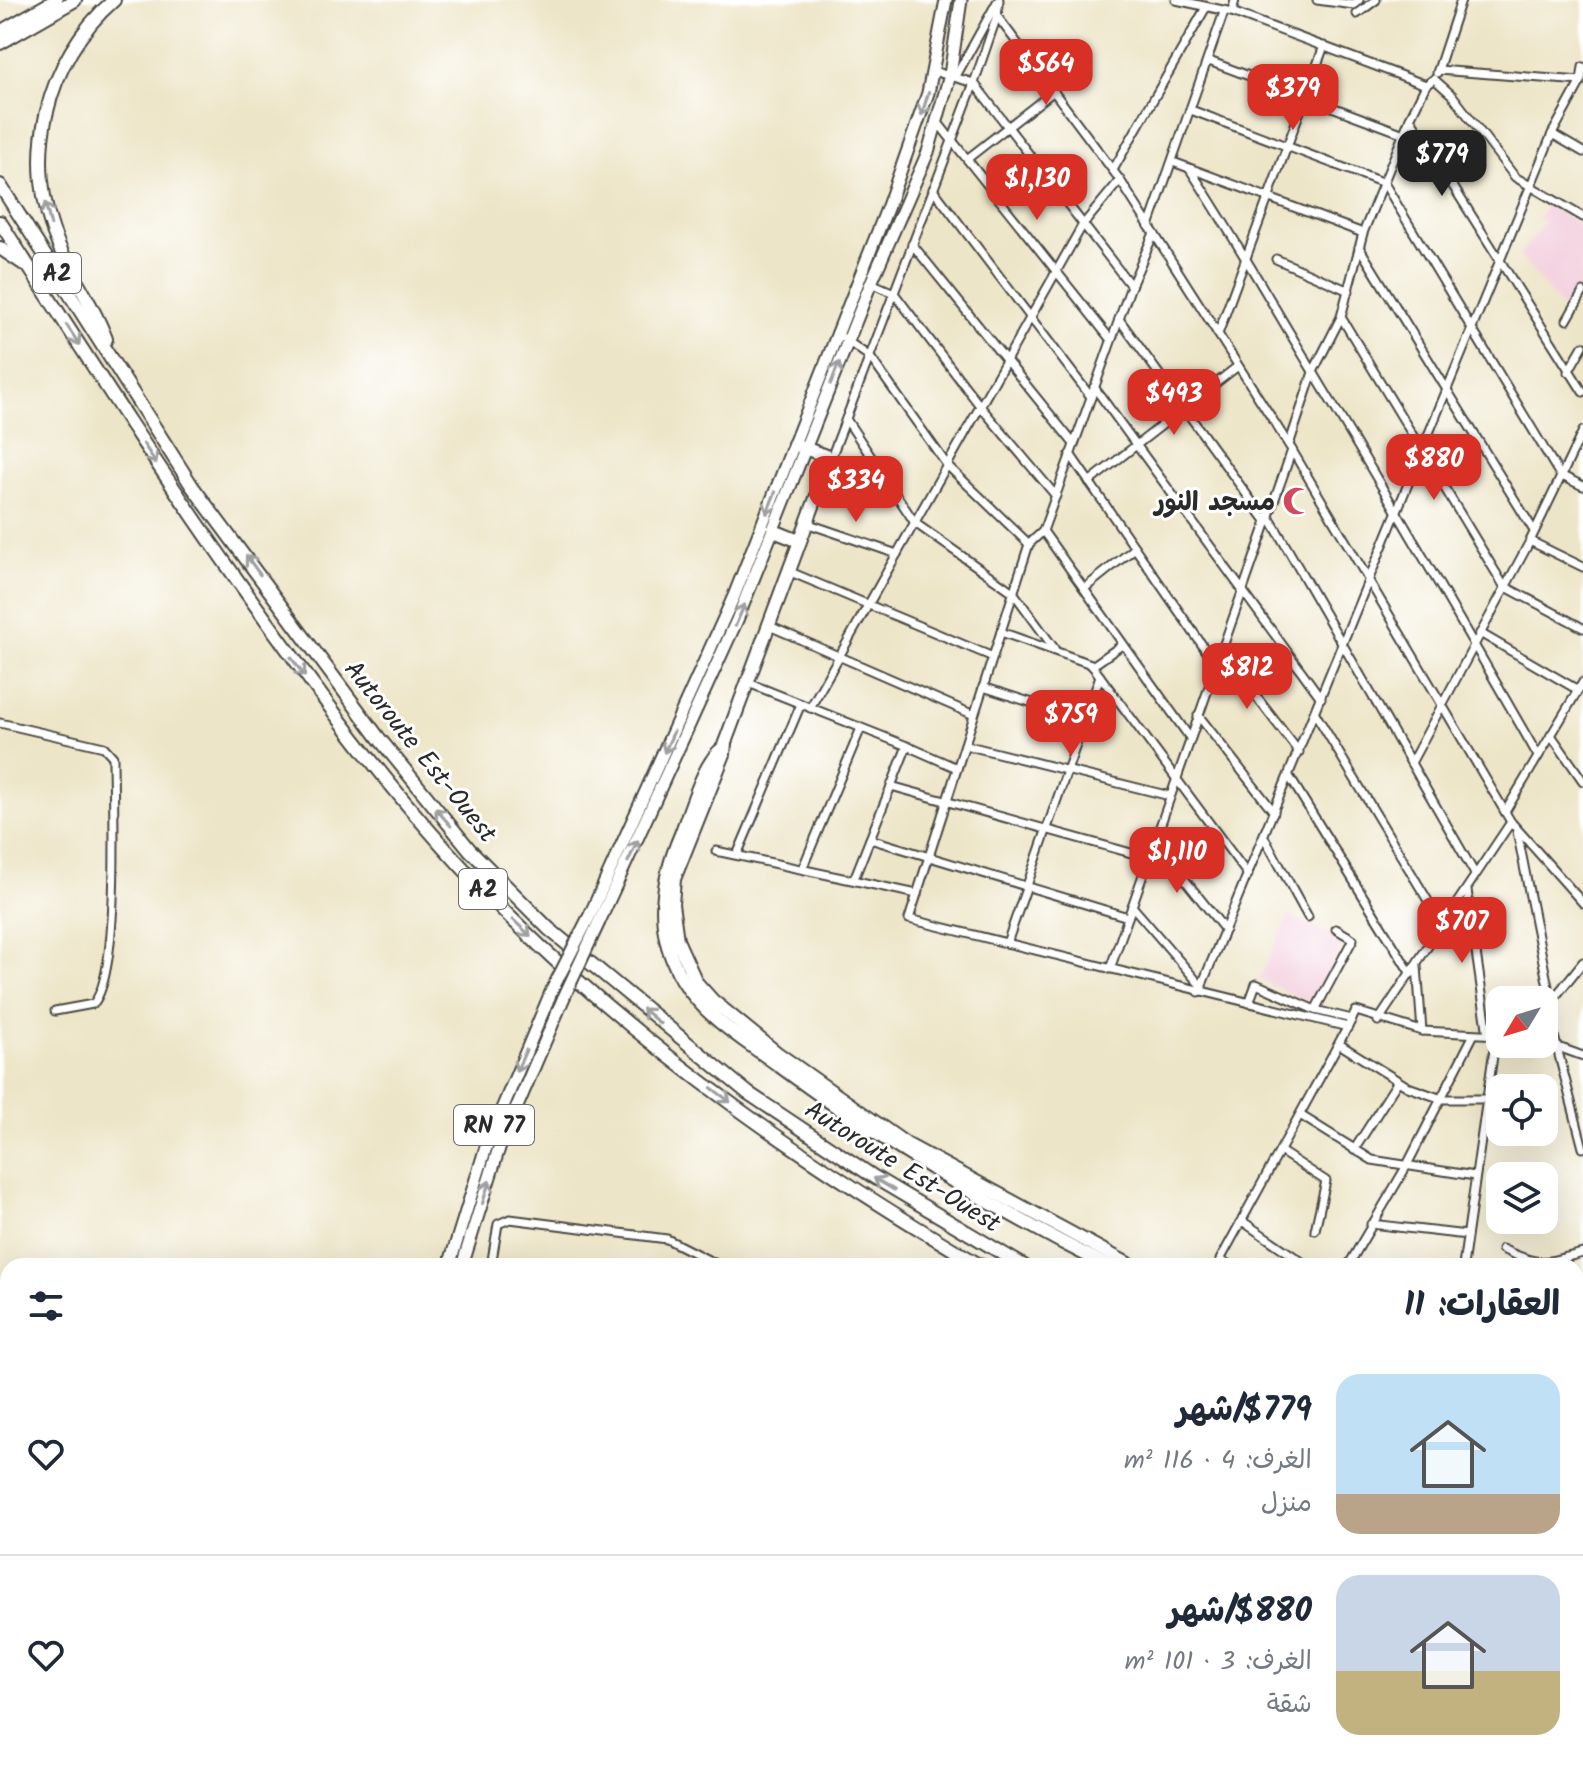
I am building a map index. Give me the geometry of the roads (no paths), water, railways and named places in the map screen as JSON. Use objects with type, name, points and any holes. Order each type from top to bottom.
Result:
[{"type":"highway","points":[[0,32],[56,0]]},
{"type":"highway","points":[[0,43],[75,0]]},
{"type":"highway","points":[[113,361],[98,319],[50,222],[40,161],[42,130],[62,66],[93,20],[114,0]]},
{"type":"highway","name":"Autoroute Est-Ouest","points":[[0,185],[192,486],[378,737],[470,850],[528,908],[654,1019],[748,1093],[874,1177],[1011,1258]]},
{"type":"highway","name":"Autoroute Est-Ouest","points":[[0,222],[183,504],[273,633],[414,815],[483,889],[571,974],[694,1074],[866,1197],[968,1258]]},
{"type":"highway","points":[[0,248],[30,269]]},
{"type":"highway","points":[[794,444],[831,458],[746,682],[725,740],[723,756],[674,879],[672,904],[677,940],[696,982],[713,1001],[777,1053],[906,1144],[1117,1258]]},
{"type":"highway","points":[[774,531],[799,541]]},
{"type":"highway","points":[[725,740],[710,762],[670,859],[662,895],[668,948],[695,999],[734,1033],[907,1156],[1024,1224],[1092,1258]]},
{"type":"main road","points":[[465,1258],[498,1151],[734,596],[913,142],[933,71],[946,0]]},
{"type":"main road","points":[[595,919],[731,635],[807,449],[847,341],[939,124],[953,75],[961,0]]},
{"type":"main road","points":[[868,255],[881,260]]},
{"type":"main road","name":"RN 77","points":[[451,1258],[486,1147],[552,990],[595,919]]},
{"type":"street","points":[[953,75],[999,0]]},
{"type":"street","points":[[831,458],[974,83],[997,16],[999,0]]},
{"type":"street","points":[[1176,0],[1228,12],[1426,85]]},
{"type":"street","points":[[1235,0],[1191,110],[1152,230],[1043,531],[1029,544],[909,919],[1249,1003],[1350,1023]]},
{"type":"street","points":[[1317,0],[1354,5],[1359,0]]},
{"type":"street","points":[[1357,14],[1376,0]]},
{"type":"street","points":[[1110,969],[1267,518],[1313,372],[1341,317],[1363,233],[1410,118],[1426,85],[1436,74],[1461,0]]},
{"type":"street","points":[[1113,170],[1205,9]]},
{"type":"street","points":[[997,16],[1113,170],[1152,230],[1290,448],[1505,812],[1583,903]]},
{"type":"street","points":[[1218,334],[1324,46]]},
{"type":"street","points":[[1209,61],[1404,134]]},
{"type":"street","points":[[1200,989],[1343,646],[1396,506],[1447,391],[1552,134],[1581,81],[1583,67]]},
{"type":"street","points":[[933,71],[974,83],[1007,130],[1131,286]]},
{"type":"street","points":[[1436,74],[1581,81]]},
{"type":"street","points":[[1436,74],[1515,177],[1583,217]]},
{"type":"street","points":[[967,159],[1054,91]]},
{"type":"street","points":[[1191,110],[1384,183],[1560,475],[1583,486]]},
{"type":"street","points":[[1410,118],[1583,392]]},
{"type":"street","points":[[939,124],[1111,340]]},
{"type":"street","points":[[1552,134],[1583,152]]},
{"type":"street","points":[[1173,162],[1363,233]]},
{"type":"street","points":[[1189,168],[1247,255],[1313,372],[1396,506],[1538,756]]},
{"type":"street","points":[[810,708],[1082,226],[1120,180]]},
{"type":"street","points":[[933,189],[1029,320],[1091,397]]},
{"type":"street","points":[[912,244],[1074,444]]},
{"type":"street","points":[[1359,247],[1534,531]]},
{"type":"street","points":[[1276,259],[1349,291]]},
{"type":"street","points":[[871,283],[894,293],[980,406],[1056,496]]},
{"type":"street","points":[[1567,320],[1583,292]]},
{"type":"street","points":[[1341,317],[1504,586],[1583,628]]},
{"type":"street","points":[[1119,319],[1267,518],[1475,874]]},
{"type":"street","points":[[836,333],[870,357],[947,465],[1029,544]]},
{"type":"street","points":[[1568,372],[1583,346]]},
{"type":"street","points":[[1089,482],[1238,366]]},
{"type":"street","points":[[1094,387],[1321,698]]},
{"type":"street","points":[[846,419],[915,523],[1013,592],[1055,650]]},
{"type":"street","points":[[1411,763],[1473,642],[1530,541],[1583,431]]},
{"type":"street","points":[[1070,454],[1216,665]]},
{"type":"street","points":[[806,523],[897,554]]},
{"type":"street","points":[[1043,531],[1190,738]]},
{"type":"street","points":[[1530,541],[1583,567]]},
{"type":"street","points":[[1085,588],[1135,548]]},
{"type":"street","points":[[788,571],[993,657]]},
{"type":"street","points":[[767,625],[974,715]]},
{"type":"street","points":[[1001,632],[1092,666],[1248,875]]},
{"type":"street","points":[[1480,633],[1578,690]]},
{"type":"street","points":[[1092,666],[1122,645]]},
{"type":"street","points":[[1221,651],[1299,752]]},
{"type":"street","points":[[1007,943],[1082,719],[1100,676]]},
{"type":"street","points":[[746,682],[957,768]]},
{"type":"street","points":[[1505,812],[1583,682]]},
{"type":"street","points":[[983,687],[1082,719]]},
{"type":"street","points":[[737,855],[801,704]]},
{"type":"street","points":[[1315,713],[1442,924]]},
{"type":"street","points":[[1198,715],[1274,812]]},
{"type":"street","points":[[0,723],[104,747],[113,755],[113,898],[103,984],[93,1004],[55,1011]]},
{"type":"street","points":[[803,867],[861,728]]},
{"type":"street","points":[[1551,735],[1583,781]]},
{"type":"street","points":[[965,745],[1170,796]]},
{"type":"street","points":[[854,879],[907,746]]},
{"type":"street","points":[[1289,776],[1411,974]]},
{"type":"street","points":[[891,786],[1149,858]]},
{"type":"street","points":[[1378,1021],[1475,874],[1514,825]]},
{"type":"street","points":[[1514,825],[1548,986]]},
{"type":"street","points":[[1264,837],[1308,917]]},
{"type":"street","points":[[870,839],[1128,917]]},
{"type":"street","points":[[1154,841],[1225,930]]},
{"type":"street","points":[[716,851],[803,867],[917,894]]},
{"type":"street","points":[[1467,890],[1486,988]]},
{"type":"street","points":[[1132,906],[1200,989]]},
{"type":"street","points":[[1315,1010],[1353,939],[1336,929]]},
{"type":"street","points":[[1558,993],[1583,962]]},
{"type":"street","points":[[1417,964],[1422,1031]]},
{"type":"street","points":[[1249,1003],[1256,984],[1350,1023]]},
{"type":"street","points":[[1221,1258],[1356,1011],[1378,1021],[1422,1031],[1486,1035]]},
{"type":"street","points":[[1352,1258],[1406,1167],[1473,1036]]},
{"type":"street","points":[[1339,1044],[1398,1081],[1442,1099],[1486,1099],[1464,1258]]},
{"type":"street","points":[[1558,1047],[1583,1056]]},
{"type":"street","points":[[1558,1047],[1583,1148]]},
{"type":"street","points":[[1354,1150],[1398,1081]]},
{"type":"street","points":[[1300,1115],[1372,1160],[1475,1176]]},
{"type":"street","points":[[1280,1151],[1326,1181],[1315,1230]]},
{"type":"street","points":[[492,1258],[498,1224],[510,1219],[667,1239],[704,1258]]},
{"type":"street","points":[[1242,1221],[1296,1258]]},
{"type":"street","points":[[1371,1224],[1467,1235]]},
{"type":"street","points":[[1502,1249],[1521,1258]]},
{"type":"place","name":"مسجد النور","points":[[1297,501]]}]
